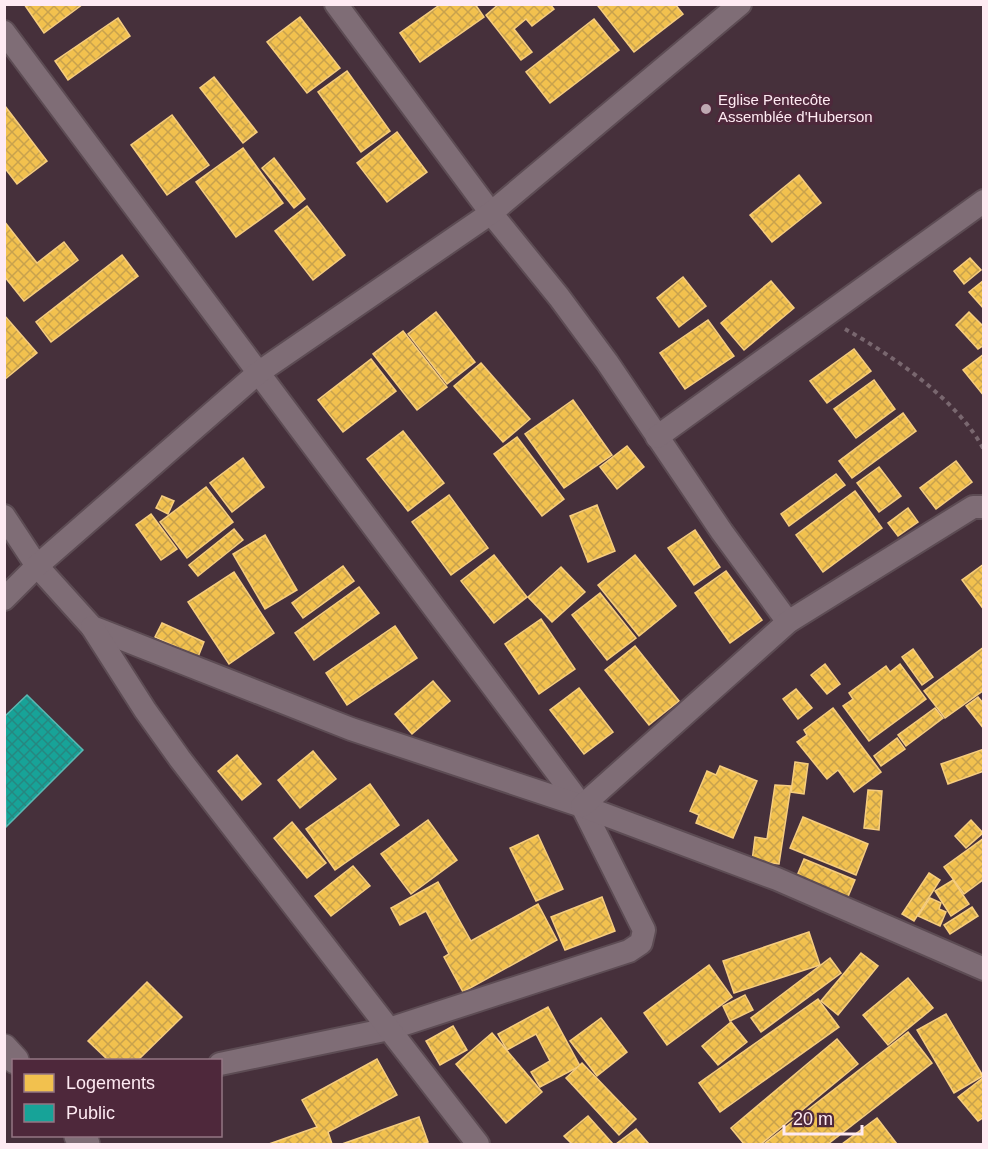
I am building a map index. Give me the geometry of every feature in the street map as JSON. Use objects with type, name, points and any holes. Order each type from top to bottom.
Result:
[{"type":"street","points":[[336,4],[491,213],[559,297],[607,362],[657,437],[788,622]]},
{"type":"street","points":[[4,599],[37,566],[258,372],[491,213],[740,4]]},
{"type":"street","points":[[4,32],[582,806],[644,930],[641,943],[629,951],[389,1029],[222,1064]]},
{"type":"street","points":[[657,437],[984,201]]},
{"type":"street","points":[[582,806],[788,622],[973,507],[984,507]]},
{"type":"street","points":[[4,516],[37,566],[92,627],[174,751],[478,1144]]},
{"type":"street","points":[[92,627],[351,729],[582,806],[777,879],[984,969]]},
{"type":"path","points":[[824,317],[879,348],[921,381],[958,413],[977,436],[984,450]]},
{"type":"building: Logements","points":[[24,4],[83,4],[44,33]]},
{"type":"building: Logements","points":[[441,4],[475,4],[484,17],[420,62],[400,33]]},
{"type":"building: Logements","points":[[499,4],[550,4],[554,9],[532,26],[526,19],[514,29],[532,52],[521,60],[486,15]]},
{"type":"building: Logements","points":[[601,4],[675,4],[683,14],[634,52],[598,6]]},
{"type":"building: Logements","points":[[300,17],[340,68],[307,93],[267,42]]},
{"type":"building: Logements","points":[[118,18],[130,36],[68,80],[55,61]]},
{"type":"building: Logements","points":[[594,19],[619,50],[550,103],[526,72]]},
{"type":"building: Logements","points":[[347,71],[390,131],[361,152],[318,92]]},
{"type":"building: Logements","points":[[214,77],[257,132],[243,143],[200,88]]},
{"type":"building: Logements","points":[[5,106],[47,161],[17,184],[4,167]]},
{"type":"building: Logements","points":[[172,115],[209,165],[167,195],[131,145]]},
{"type":"building: Logements","points":[[397,132],[427,172],[387,202],[357,163]]},
{"type":"building: Logements","points":[[243,148],[283,203],[236,237],[196,182]]},
{"type":"building: Logements","points":[[274,158],[305,199],[294,208],[262,168]]},
{"type":"building: Logements","points":[[799,175],[821,203],[772,242],[750,215]]},
{"type":"building: Logements","points":[[307,206],[345,255],[313,280],[275,231]]},
{"type":"building: Logements","points":[[4,221],[37,263],[64,242],[78,260],[24,301],[4,276]]},
{"type":"building: Logements","points":[[122,255],[138,276],[51,342],[36,322]]},
{"type":"building: Logements","points":[[970,258],[981,270],[964,284],[954,271]]},
{"type":"building: Logements","points":[[683,277],[706,306],[679,327],[657,298]]},
{"type":"building: Logements","points":[[984,280],[984,309],[969,292]]},
{"type":"building: Logements","points":[[771,281],[794,308],[744,350],[721,323]]},
{"type":"building: Logements","points":[[436,312],[475,362],[447,384],[408,334]]},
{"type":"building: Logements","points":[[969,312],[984,327],[984,345],[978,349],[956,325]]},
{"type":"building: Logements","points":[[4,315],[37,353],[4,380]]},
{"type":"building: Logements","points":[[708,320],[734,356],[685,389],[660,353]]},
{"type":"building: Logements","points":[[403,331],[447,387],[417,410],[373,354]]},
{"type":"building: Logements","points":[[854,349],[871,371],[827,403],[810,381]]},
{"type":"building: Logements","points":[[984,354],[984,396],[963,370]]},
{"type":"building: Logements","points":[[371,359],[396,391],[343,432],[318,400]]},
{"type":"building: Logements","points":[[481,363],[530,419],[503,442],[454,386]]},
{"type":"building: Logements","points":[[874,380],[895,409],[856,438],[834,409]]},
{"type":"building: Logements","points":[[573,400],[612,455],[564,488],[525,434]]},
{"type":"building: Logements","points":[[903,413],[916,431],[852,478],[839,461]]},
{"type":"building: Logements","points":[[403,431],[444,483],[408,511],[367,459]]},
{"type":"building: Logements","points":[[517,437],[564,499],[542,516],[494,454]]},
{"type":"building: Logements","points":[[627,446],[644,467],[617,489],[600,467]]},
{"type":"building: Logements","points":[[243,458],[264,487],[232,512],[210,483]]},
{"type":"building: Logements","points":[[956,461],[972,482],[936,509],[920,488]]},
{"type":"building: Logements","points":[[879,467],[901,496],[879,512],[857,483]]},
{"type":"building: Logements","points":[[836,474],[845,485],[789,526],[781,514]]},
{"type":"building: Logements","points":[[206,487],[233,522],[187,558],[160,522]]},
{"type":"building: Logements","points":[[855,491],[882,528],[823,572],[796,535]]},
{"type":"building: Logements","points":[[449,495],[488,548],[451,575],[412,522]]},
{"type":"building: Logements","points":[[162,496],[174,501],[168,514],[156,508]]},
{"type":"building: Logements","points":[[597,505],[615,551],[588,562],[570,516]]},
{"type":"building: Logements","points":[[908,508],[918,522],[898,536],[888,523]]},
{"type":"building: Logements","points":[[151,514],[177,549],[161,560],[136,525]]},
{"type":"building: Logements","points":[[234,529],[243,540],[198,576],[189,565]]},
{"type":"building: Logements","points":[[695,530],[720,567],[694,585],[668,548]]},
{"type":"building: Logements","points":[[265,535],[297,590],[265,609],[233,554]]},
{"type":"building: Logements","points":[[494,555],[527,597],[494,623],[461,581]]},
{"type":"building: Logements","points":[[635,555],[676,606],[639,636],[598,585]]},
{"type":"building: Logements","points":[[984,564],[984,610],[962,580]]},
{"type":"building: Logements","points":[[343,566],[354,581],[303,618],[292,603]]},
{"type":"building: Logements","points":[[561,567],[585,592],[552,622],[528,597]]},
{"type":"building: Logements","points":[[726,571],[762,620],[730,643],[695,593]]},
{"type":"building: Logements","points":[[234,572],[274,633],[229,664],[188,602]]},
{"type":"building: Logements","points":[[359,587],[379,613],[314,660],[295,633]]},
{"type":"building: Logements","points":[[600,593],[636,638],[607,660],[572,615]]},
{"type":"building: Logements","points":[[541,619],[575,669],[539,694],[505,644]]},
{"type":"building: Logements","points":[[162,623],[204,642],[198,657],[155,637]]},
{"type":"building: Logements","points":[[395,626],[417,658],[347,705],[326,673]]},
{"type":"building: Logements","points":[[635,646],[679,701],[649,725],[605,670]]},
{"type":"building: Logements","points":[[984,647],[984,690],[945,718],[924,691]]},
{"type":"building: Logements","points":[[913,649],[933,677],[922,685],[902,657]]},
{"type":"building: Logements","points":[[825,664],[840,684],[827,694],[811,675]]},
{"type":"building: Logements","points":[[900,664],[926,699],[869,741],[843,706],[853,699],[849,693],[886,666],[890,672]]},
{"type":"building: Logements","points":[[433,681],[450,701],[412,734],[395,714]]},
{"type":"building: Logements","points":[[579,688],[613,732],[584,754],[550,710]]},
{"type":"building: Logements","points":[[796,689],[812,708],[798,719],[783,699]]},
{"type":"building: Logements","points":[[978,697],[984,704],[984,729],[966,706]]},
{"type":"building: Logements","points":[[833,708],[881,772],[854,792],[838,770],[827,779],[797,742],[807,735],[804,730]]},
{"type":"building: Logements","points":[[935,708],[943,718],[906,746],[898,735]]},
{"type":"building: Logements","points":[[897,738],[905,749],[881,766],[874,756]]},
{"type":"building: Logements","points":[[984,749],[984,771],[948,784],[941,764]]},
{"type":"building: Logements","points":[[313,751],[336,779],[300,808],[278,780]]},
{"type":"building: Logements","points":[[237,755],[261,784],[242,800],[218,771]]},
{"type":"building: Logements","points":[[795,762],[808,764],[804,794],[791,792]]},
{"type":"building: Logements","points":[[720,766],[757,781],[733,838],[696,823],[699,815],[690,811],[707,771],[716,775]]},
{"type":"building: Logements","points":[[370,784],[399,825],[335,870],[306,829]]},
{"type":"building: Logements","points":[[775,785],[791,786],[779,864],[752,861],[755,837],[767,839]]},
{"type":"building: Logements","points":[[868,790],[882,791],[879,830],[864,828]]},
{"type":"building: Logements","points":[[803,817],[868,844],[856,875],[790,848]]},
{"type":"building: Logements","points":[[428,820],[457,860],[411,894],[381,854]]},
{"type":"building: Logements","points":[[971,820],[983,833],[966,848],[955,836]]},
{"type":"building: Logements","points":[[292,822],[326,863],[307,878],[274,838]]},
{"type":"building: Logements","points":[[538,835],[563,889],[536,901],[510,848]]},
{"type":"building: Logements","points":[[984,838],[984,879],[964,894],[944,867]]},
{"type":"building: Logements","points":[[804,859],[855,880],[847,899],[796,878]]},
{"type":"building: Logements","points":[[353,866],[370,886],[331,916],[315,896]]},
{"type":"building: Logements","points":[[929,873],[940,880],[914,921],[902,914]]},
{"type":"building: Logements","points":[[953,880],[969,904],[951,916],[935,891]]},
{"type":"building: Logements","points":[[438,882],[471,941],[538,904],[557,940],[463,992],[444,957],[449,954],[426,911],[400,925],[391,908]]},
{"type":"building: Logements","points":[[602,897],[615,931],[565,950],[551,917]]},
{"type":"building: Logements","points":[[930,898],[941,903],[939,909],[946,912],[940,926],[918,916]]},
{"type":"building: Logements","points":[[972,907],[978,916],[950,934],[944,925]]},
{"type":"building: Logements","points":[[809,932],[820,965],[734,993],[723,961]]},
{"type":"building: Logements","points":[[861,953],[878,966],[838,1015],[821,1001]]},
{"type":"building: Logements","points":[[830,958],[841,973],[761,1032],[751,1018]]},
{"type":"building: Logements","points":[[709,965],[732,997],[667,1045],[644,1013]]},
{"type":"building: Logements","points":[[908,978],[933,1008],[888,1045],[863,1015]]},
{"type":"building: Logements","points":[[147,982],[182,1017],[139,1059],[107,1059],[88,1041]]},
{"type":"building: Logements","points":[[745,995],[753,1010],[730,1021],[723,1006]]},
{"type":"building: Logements","points":[[818,999],[839,1027],[720,1112],[699,1083]]},
{"type":"building: Logements","points":[[548,1007],[580,1066],[540,1087],[531,1072],[550,1061],[536,1034],[507,1050],[498,1034]]},
{"type":"building: Logements","points":[[946,1014],[983,1076],[954,1093],[917,1030]]},
{"type":"building: Logements","points":[[601,1018],[627,1052],[597,1076],[570,1041]]},
{"type":"building: Logements","points":[[731,1022],[747,1042],[718,1065],[702,1046]]},
{"type":"building: Logements","points":[[453,1026],[467,1050],[440,1065],[426,1041]]},
{"type":"building: Logements","points":[[908,1032],[932,1063],[828,1144],[764,1144]]},
{"type":"building: Logements","points":[[492,1033],[542,1092],[506,1123],[456,1064]]},
{"type":"building: Logements","points":[[837,1039],[858,1064],[761,1144],[744,1144],[731,1128]]},
{"type":"building: Logements","points":[[377,1059],[397,1095],[328,1132],[332,1144],[269,1144],[317,1127],[302,1100]]},
{"type":"building: Logements","points":[[582,1063],[636,1119],[619,1135],[566,1078]]},
{"type":"building: Logements","points":[[984,1077],[984,1117],[978,1121],[958,1097]]},
{"type":"building: Logements","points":[[588,1116],[613,1144],[572,1144],[564,1136]]},
{"type":"building: Logements","points":[[419,1117],[428,1142],[422,1144],[342,1144]]},
{"type":"building: Logements","points":[[877,1118],[897,1144],[842,1144]]},
{"type":"building: Logements","points":[[636,1129],[649,1144],[616,1144]]},
{"type":"building: Public","points":[[27,695],[83,750],[6,827],[4,717]]},
{"type":"place","name":"Eglise Pentecôte Assemblée d'Huberson","points":[[706,109]]}]
